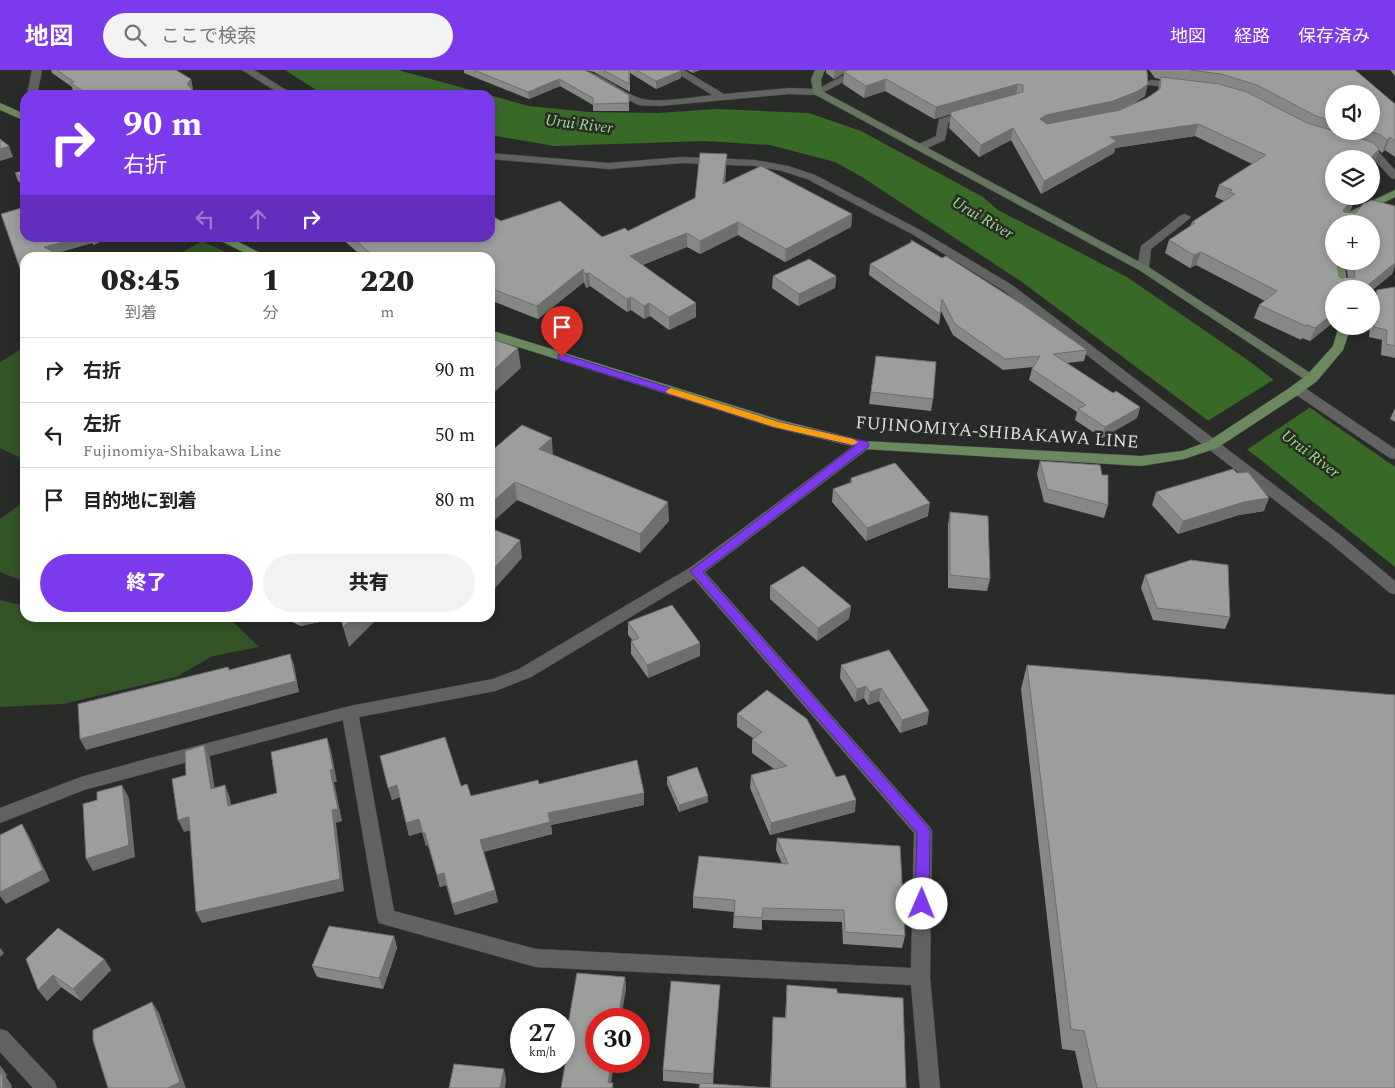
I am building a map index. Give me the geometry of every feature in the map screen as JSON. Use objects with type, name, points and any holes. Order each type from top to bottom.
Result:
[{"type":"main road","points":[[0,106],[20,116]]},
{"type":"main road","points":[[1352,215],[1395,193]]},
{"type":"main road","points":[[231,242],[252,252]]},
{"type":"main road","name":"FUJINOMIYA-SHIBAKAWA LINE","points":[[495,336],[777,424],[864,444],[1141,461],[1184,455],[1215,443],[1312,378],[1339,347],[1342,335]]},
{"type":"street","points":[[33,90],[37,70]]},
{"type":"street","points":[[247,70],[281,90]]},
{"type":"street","points":[[581,70],[638,102],[660,104],[789,91],[817,92],[921,147],[961,172],[1143,268],[1312,378]]},
{"type":"street","points":[[677,70],[722,97]]},
{"type":"street","points":[[817,92],[816,80],[820,70]]},
{"type":"street","points":[[817,92],[862,70]]},
{"type":"street","points":[[1150,83],[1189,88]]},
{"type":"street","points":[[921,147],[941,138],[943,121],[979,111]]},
{"type":"street","points":[[1350,144],[1372,151],[1395,176]]},
{"type":"street","points":[[495,156],[609,166],[682,160],[755,163],[784,168],[811,177],[916,232],[1008,288],[1215,443],[1395,589]]},
{"type":"street","points":[[1143,268],[1145,248],[1185,217]]},
{"type":"street","points":[[1295,390],[1395,455]]},
{"type":"street","points":[[0,816],[81,784],[350,712],[495,685],[518,676],[696,571],[864,444]]},
{"type":"street","points":[[696,571],[923,831],[920,977],[930,1088]]},
{"type":"street","points":[[350,712],[386,917],[536,958],[920,977]]},
{"type":"street","points":[[0,1038],[46,1088]]},
{"type":"shaded area","points":[[200,242],[204,242],[225,252],[183,252]]},
{"type":"shaded area","points":[[20,350],[20,458],[0,448],[0,362]]},
{"type":"shaded area","points":[[20,505],[20,580],[0,572],[0,519]]},
{"type":"shaded area","points":[[0,600],[20,605],[20,622],[233,622],[259,647],[213,656],[176,677],[63,704],[0,707]]},
{"type":"water","points":[[285,70],[398,70],[471,90],[316,90]]},
{"type":"water","name":"Urui River","points":[[495,96],[528,106],[589,112],[658,113],[717,109],[809,113],[861,131],[983,197],[998,210],[1127,277],[1249,361],[1316,412],[1395,467],[1395,567],[1257,457],[1022,282],[862,177],[835,162],[770,145],[705,141],[554,146],[495,136]]},
{"type":"pier","points":[[1275,379],[1312,406],[1245,451],[1206,422]]},
{"type":"building","points":[[57,70],[176,70],[191,79],[187,84],[192,90],[82,90],[70,83],[74,82]]},
{"type":"building","points":[[474,70],[585,70],[629,95],[629,103],[593,104],[593,98],[559,79],[528,92]]},
{"type":"building","points":[[603,70],[629,70],[629,84]]},
{"type":"building","points":[[636,70],[680,70],[681,71],[656,81]]},
{"type":"building","points":[[848,70],[1147,71],[1148,84],[1138,91],[1113,101],[1046,115],[1040,119],[1047,124],[1120,110],[1147,98],[1160,89],[1161,77],[1219,84],[1247,92],[1307,123],[1325,128],[1325,140],[1365,140],[1372,142],[1379,149],[1325,150],[1325,205],[1348,205],[1343,210],[1344,212],[1356,213],[1362,205],[1380,205],[1380,202],[1395,206],[1395,263],[1374,280],[1325,280],[1325,320],[1315,328],[1306,326],[1259,305],[1277,291],[1201,252],[1194,255],[1169,240],[1195,223],[1192,222],[1235,194],[1229,192],[1232,190],[1219,185],[1266,155],[1198,124],[1110,137],[1117,141],[1044,181],[1013,128],[981,145],[951,116],[951,112],[1023,92],[1023,85],[1018,84],[936,107],[886,79],[866,86],[844,72]]},
{"type":"building","points":[[1190,70],[1355,70],[1373,85],[1325,85],[1325,118],[1316,116],[1257,85],[1221,74]]},
{"type":"building","points":[[1380,91],[1395,104],[1395,141],[1390,137],[1387,140],[1381,135]]},
{"type":"building","points":[[0,139],[9,146],[0,149]]},
{"type":"building","points":[[700,153],[727,154],[723,184],[761,166],[852,214],[786,249],[738,222],[700,241],[687,233],[630,256],[696,303],[669,317],[649,303],[644,306],[631,297],[627,299],[589,273],[585,274],[583,269],[537,306],[495,290],[495,252],[369,252],[358,242],[495,242],[495,218],[501,221],[560,201],[602,237],[625,228],[628,231],[695,198]]},
{"type":"building","points":[[20,208],[20,242],[63,242],[44,247],[53,252],[20,252],[20,268],[1,214]]},
{"type":"building","points":[[911,240],[942,258],[946,256],[1020,303],[1087,350],[1053,354],[1113,393],[1116,391],[1140,407],[1105,427],[1078,409],[1086,405],[1032,369],[1040,356],[1005,359],[955,324],[942,299],[940,314],[870,264],[912,242]]},
{"type":"building","points":[[809,259],[836,276],[799,294],[773,276]]},
{"type":"building","points":[[1395,287],[1395,346],[1386,344],[1387,330],[1380,328],[1380,290]]},
{"type":"building","points":[[495,340],[518,348],[495,369]]},
{"type":"building","points":[[876,356],[936,362],[933,399],[871,392]]},
{"type":"building","points":[[522,425],[552,438],[539,449],[668,502],[640,534],[515,482],[495,500],[495,448]]},
{"type":"building","points":[[1040,461],[1100,465],[1102,475],[1108,475],[1108,505],[1047,489]]},
{"type":"building","points":[[895,463],[930,503],[867,528],[833,489],[852,482],[851,478]]},
{"type":"building","points":[[1233,469],[1237,473],[1248,472],[1269,498],[1244,502],[1183,521],[1156,492]]},
{"type":"building","points":[[950,512],[988,516],[990,579],[950,575]]},
{"type":"building","points":[[495,530],[520,540],[495,568]]},
{"type":"building","points":[[1191,560],[1228,565],[1230,617],[1157,608],[1145,575]]},
{"type":"building","points":[[803,566],[851,606],[818,628],[770,586]]},
{"type":"building","points":[[672,605],[700,643],[647,665],[631,641],[639,638],[628,622]]},
{"type":"building","points":[[342,622],[349,622],[343,627]]},
{"type":"building","points":[[889,650],[929,711],[902,720],[881,688],[870,692],[866,686],[857,689],[841,665]]},
{"type":"building","points":[[290,654],[296,681],[80,739],[78,704],[228,667],[229,670]]},
{"type":"building","points":[[1027,665],[1395,695],[1395,1088],[1097,1088],[1084,1031],[1071,1029]]},
{"type":"building","points":[[767,690],[807,719],[836,777],[845,775],[856,800],[771,823],[751,775],[787,766],[752,740],[762,732],[737,714]]},
{"type":"building","points":[[445,737],[461,786],[467,784],[471,796],[538,780],[539,784],[637,760],[644,793],[548,813],[550,822],[480,840],[495,890],[452,904],[444,873],[437,875],[419,819],[406,823],[397,785],[388,788],[380,756]]},
{"type":"building","points":[[327,738],[333,769],[330,770],[338,809],[332,810],[340,879],[196,912],[189,817],[178,820],[172,779],[186,775],[185,751],[204,745],[211,789],[225,785],[228,806],[277,793],[271,752]]},
{"type":"building","points":[[697,767],[708,796],[679,805],[667,777]]},
{"type":"building","points":[[122,785],[129,845],[86,859],[83,804],[97,800],[97,792]]},
{"type":"building","points":[[22,824],[43,870],[0,892],[0,835]]},
{"type":"building","points":[[777,838],[900,846],[905,936],[845,932],[844,910],[763,908],[762,918],[734,916],[735,900],[693,897],[699,856],[788,864]]},
{"type":"building","points":[[329,926],[394,936],[379,978],[312,966]]},
{"type":"building","points":[[58,928],[104,959],[73,989],[53,975],[38,990],[26,959]]},
{"type":"building","points":[[577,973],[625,977],[620,1008],[585,1008],[585,1073],[610,1073],[608,1083],[613,1083],[612,1088],[561,1088],[564,1073],[575,1073],[575,1008],[571,1008]]},
{"type":"building","points":[[671,981],[720,985],[713,1074],[663,1070]]},
{"type":"building","points":[[787,985],[837,989],[837,993],[903,998],[906,1088],[771,1088],[773,1017],[786,1018]]},
{"type":"building","points":[[152,1002],[180,1082],[168,1088],[108,1088],[93,1040],[93,1030]]},
{"type":"building","points":[[454,1064],[504,1069],[500,1088],[449,1088]]},
{"type":"building","points":[[2,1073],[3,1088],[0,1088],[0,1074]]},
{"type":"building","points":[[700,1083],[771,1088],[699,1088]]},
{"type":"slow traffic","points":[[671,391],[777,424],[853,442]]},
{"type":"route","points":[[562,357],[777,424],[864,444],[696,571],[923,831],[922,904]]}]
